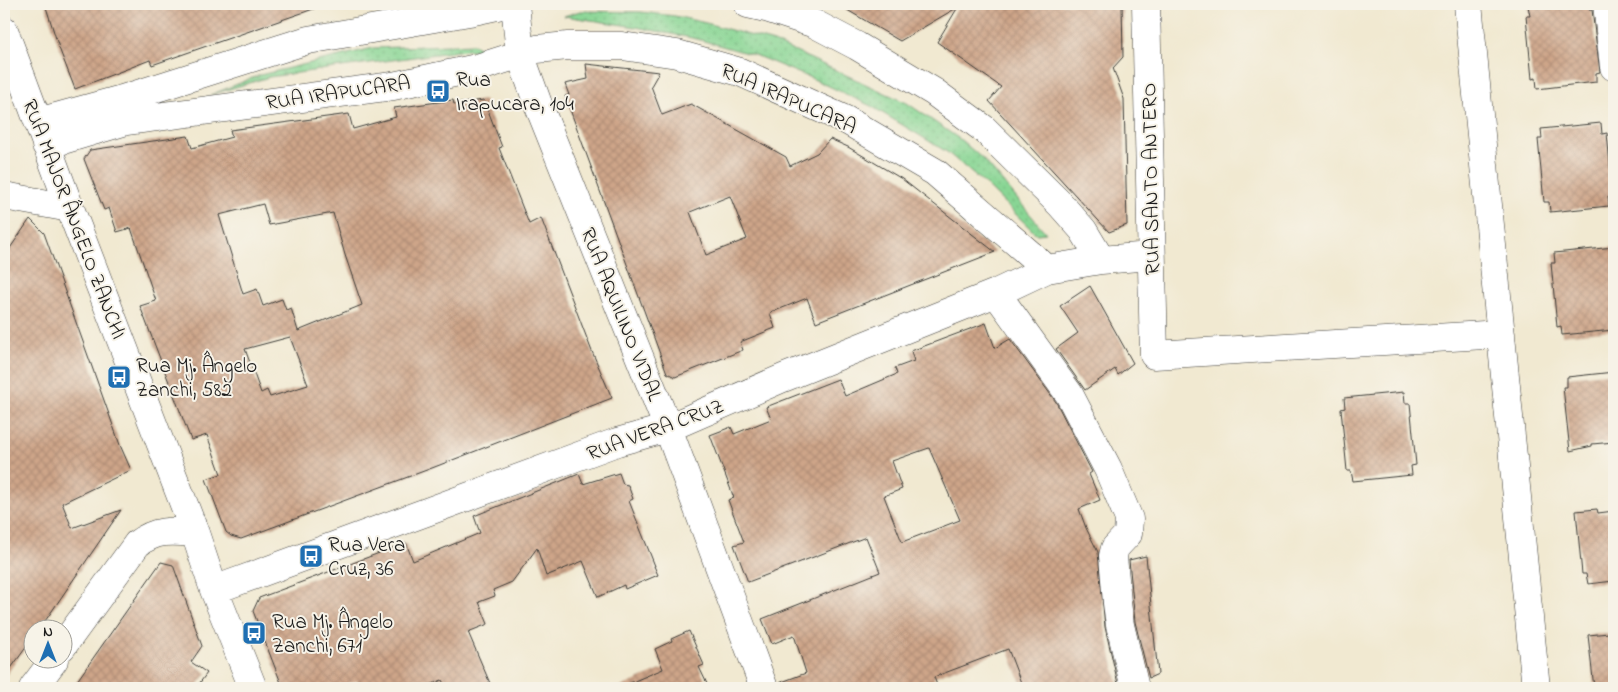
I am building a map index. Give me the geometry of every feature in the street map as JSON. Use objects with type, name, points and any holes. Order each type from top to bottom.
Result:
[{"type":"street","points":[[42,134],[122,99],[394,14],[469,12],[506,4]]},
{"type":"street","name":"RUA AQUILINO VIDAL","points":[[515,4],[520,54],[538,104],[668,428],[764,688]]},
{"type":"street","points":[[748,4],[812,14],[857,46],[934,92],[984,129],[1083,230],[1101,260]]},
{"type":"street","name":"RUA SANTO ANTERO","points":[[1146,4],[1154,355],[1501,334]]},
{"type":"street","points":[[1468,4],[1536,688]]},
{"type":"street","points":[[1607,4],[1614,67]]},
{"type":"street","name":"RUA MAJOR ÂNGELO ZANCHI","points":[[4,30],[70,208],[196,532],[214,590],[253,688]]},
{"type":"street","name":"RUA IRAPUCARA","points":[[42,134],[393,86],[477,68],[536,49],[568,46],[622,46],[677,54],[740,72],[846,120],[935,172],[1047,270]]},
{"type":"street","points":[[4,196],[70,208]]},
{"type":"street","name":"RUA VERA CRUZ","points":[[214,590],[617,442],[668,428],[783,378],[996,293],[1047,270],[1101,260],[1151,256]]},
{"type":"street","points":[[996,293],[1069,394],[1108,469],[1129,519],[1130,527],[1128,534],[1115,548],[1113,556],[1116,603],[1135,688]]},
{"type":"street","points":[[72,633],[137,544],[146,537],[160,532],[196,532]]},
{"type":"street","points":[[33,688],[46,670]]},
{"type":"green space","points":[[580,11],[641,12],[675,16],[774,42],[907,103],[961,140],[985,161],[1046,233],[1037,234],[1033,231],[988,187],[947,152],[871,106],[818,81],[757,56],[697,39],[564,16]]},
{"type":"green space","points":[[474,44],[479,47],[479,50],[465,50],[269,77],[210,95],[260,75],[373,48]]},
{"type":"building","points":[[45,4],[319,4],[319,7],[152,65],[150,60],[75,89]]},
{"type":"building","points":[[837,4],[1122,4],[1123,57],[1113,68],[1124,99],[1127,225],[1109,232],[989,101],[1001,87],[937,42],[958,7],[900,41]]},
{"type":"building","points":[[1589,4],[1589,10],[1592,10],[1600,72],[1596,73],[1596,82],[1537,89],[1536,78],[1532,79],[1526,16],[1530,16],[1528,6]]},
{"type":"building","points":[[586,64],[659,72],[651,86],[662,115],[691,104],[786,157],[790,166],[817,153],[830,139],[848,147],[902,179],[995,252],[816,322],[807,298],[770,313],[775,328],[740,342],[743,350],[675,377],[667,373],[565,96],[569,95],[565,84],[588,79]],"holes":[[[730,196],[747,239],[706,255],[690,212]]]},
{"type":"building","points":[[453,100],[454,104],[484,100],[502,147],[499,148],[529,224],[541,218],[591,349],[612,398],[241,539],[231,536],[226,532],[206,479],[221,474],[207,435],[191,440],[140,306],[156,301],[131,228],[117,232],[109,208],[104,210],[84,159],[90,150],[188,136],[192,148],[232,137],[230,130],[349,114],[353,129],[396,117],[394,108]],"holes":[[[263,204],[269,225],[333,213],[362,305],[298,331],[291,308],[286,310],[282,299],[263,306],[257,289],[243,294],[219,215]],[[290,337],[308,385],[270,397],[267,390],[261,393],[245,349]]]},
{"type":"building","points":[[1601,123],[1602,134],[1607,133],[1613,196],[1608,197],[1609,206],[1550,212],[1549,202],[1544,202],[1538,139],[1542,139],[1541,129]]},
{"type":"building","points":[[30,219],[44,233],[120,445],[131,470],[62,503],[72,528],[121,510],[46,620],[22,620],[22,653],[4,678],[4,257]]},
{"type":"building","points":[[1614,247],[1614,330],[1562,335],[1561,326],[1557,327],[1551,263],[1555,263],[1554,253]]},
{"type":"building","points":[[1090,286],[1133,363],[1118,375],[1115,369],[1085,390],[1056,349],[1078,333],[1060,306]]},
{"type":"building","points":[[986,323],[995,348],[1010,339],[1056,402],[1092,472],[1089,474],[1100,500],[1079,509],[1098,552],[1105,627],[1119,688],[1023,688],[1008,649],[934,677],[938,688],[779,688],[779,683],[806,673],[794,635],[772,644],[762,619],[880,572],[866,537],[748,582],[734,545],[744,542],[728,500],[734,498],[710,435],[731,427],[734,434],[771,419],[766,407],[838,379],[845,396],[897,374],[895,368],[914,361],[911,351]],"holes":[[[929,448],[960,520],[902,542],[884,496],[902,489],[892,461]]]},
{"type":"building","points":[[1614,372],[1614,442],[1592,444],[1592,446],[1570,451],[1563,387],[1567,387],[1567,377]]},
{"type":"building","points":[[1404,392],[1405,403],[1410,403],[1416,465],[1411,466],[1412,475],[1353,481],[1351,471],[1347,471],[1341,409],[1345,408],[1344,398]]},
{"type":"building","points":[[619,473],[623,484],[628,485],[633,499],[629,501],[658,575],[625,589],[624,585],[598,597],[583,561],[546,576],[537,548],[512,582],[493,590],[495,596],[479,602],[488,624],[468,632],[492,688],[446,688],[442,680],[423,688],[360,688],[357,681],[336,688],[283,688],[253,611],[259,598],[406,543],[413,561],[480,533],[474,516],[579,474],[583,484]]},
{"type":"building","points":[[1597,509],[1598,513],[1614,511],[1614,581],[1588,584],[1586,574],[1582,574],[1576,511]]},
{"type":"building","points":[[1146,556],[1158,674],[1149,678],[1135,622],[1129,560]]},
{"type":"building","points":[[161,562],[173,565],[202,646],[191,662],[207,673],[196,688],[72,688]]},
{"type":"building","points":[[689,631],[704,665],[699,667],[709,688],[618,688],[663,669],[655,649]]},
{"type":"building","points":[[1609,633],[1610,637],[1614,636],[1614,688],[1594,688],[1588,635]]},
{"type":"place","name":"Rua Irapucara, 104","points":[[438,91]]},
{"type":"place","name":"Rua Mj. Ângelo Zanchi, 582","points":[[119,377]]},
{"type":"place","name":"Rua Vera Cruz, 36","points":[[311,556]]},
{"type":"place","name":"Rua Mj. Ângelo Zanchi, 671","points":[[254,633]]}]
